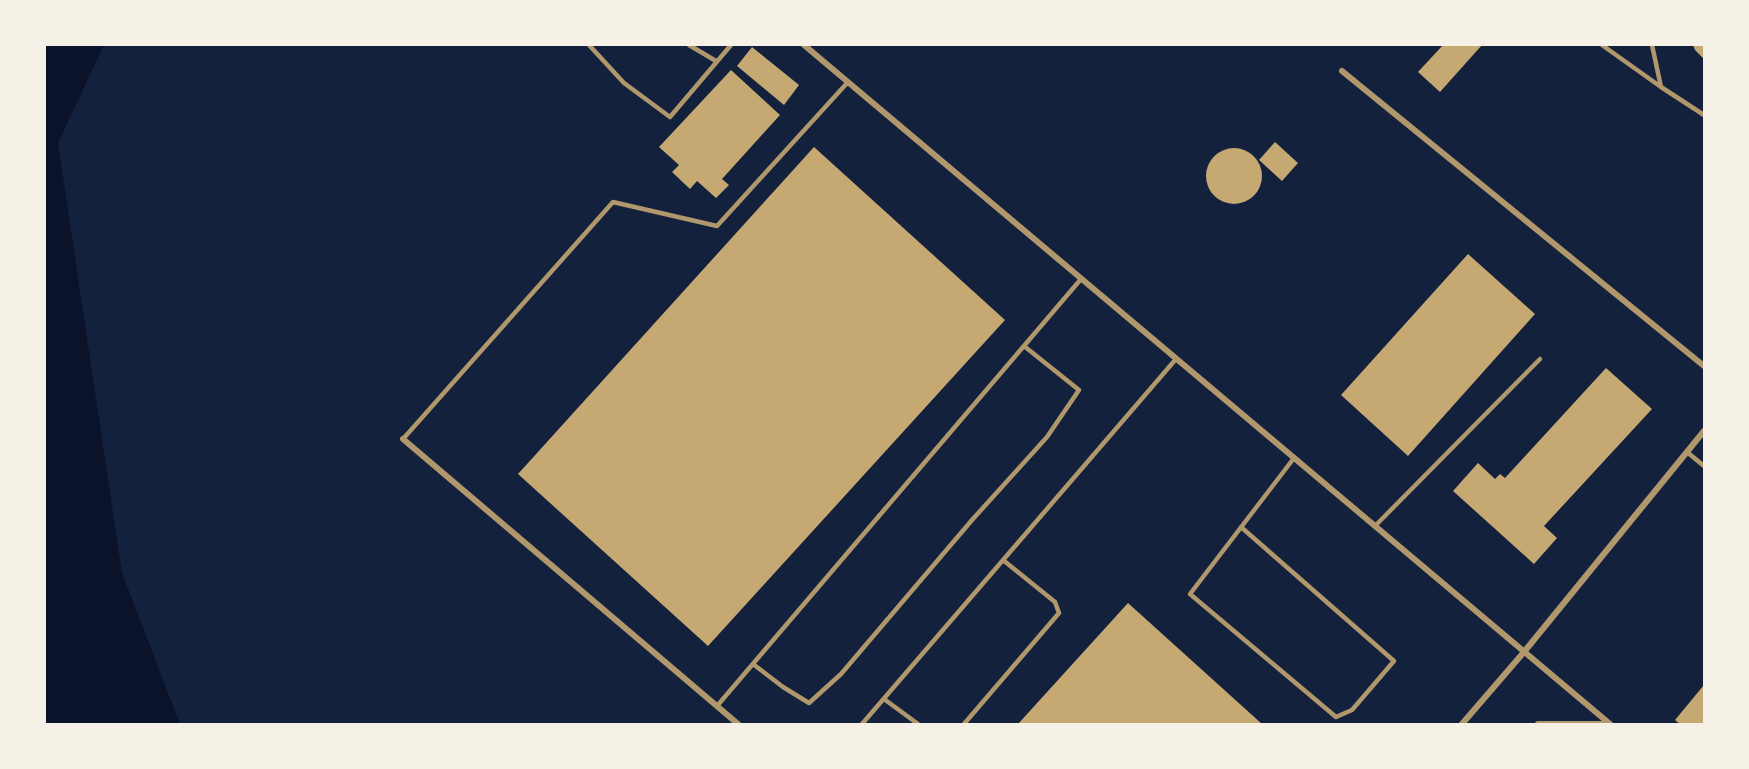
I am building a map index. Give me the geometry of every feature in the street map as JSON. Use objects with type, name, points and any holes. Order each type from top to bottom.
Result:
[{"type":"street","points":[[804,45],[1610,724]]},
{"type":"street","points":[[1342,71],[1704,366]]},
{"type":"street","points":[[1462,724],[1524,652],[1704,431]]},
{"type":"street","points":[[403,439],[738,724]]},
{"type":"street","points":[[1538,724],[1602,724]]},
{"type":"lane","points":[[589,45],[624,83],[670,117],[731,45]]},
{"type":"lane","points":[[688,45],[716,61]]},
{"type":"lane","points":[[1602,45],[1704,115]]},
{"type":"lane","points":[[1652,45],[1661,87]]},
{"type":"lane","points":[[403,439],[613,202],[717,226],[848,82]]},
{"type":"lane","points":[[717,706],[1081,279]]},
{"type":"lane","points":[[753,663],[783,687],[809,703],[841,674],[972,520],[1047,437],[1079,390],[1024,346]]},
{"type":"lane","points":[[862,724],[1176,359]]},
{"type":"lane","points":[[1375,526],[1540,359]]},
{"type":"lane","points":[[1687,453],[1704,466]]},
{"type":"lane","points":[[1241,527],[1394,661],[1352,710],[1336,717],[1190,594],[1241,527],[1294,458]]},
{"type":"lane","points":[[964,724],[1059,612],[1055,602],[1003,560]]},
{"type":"lane","points":[[884,699],[918,724]]},
{"type":"water","points":[[45,45],[104,45],[58,143],[122,573],[180,724],[45,724]]},
{"type":"building","points":[[1443,45],[1482,45],[1440,92],[1418,72]]},
{"type":"building","points":[[1693,45],[1704,45],[1704,59],[1695,50]]},
{"type":"building","points":[[752,47],[799,85],[784,105],[737,66]]},
{"type":"building","points":[[731,70],[780,115],[722,179],[729,185],[716,198],[697,181],[690,189],[672,172],[679,165],[659,147]]},
{"type":"building","points":[[1275,142],[1298,163],[1282,181],[1259,160]]},
{"type":"building","points":[[814,147],[1005,320],[708,646],[518,474]]},
{"type":"building","points":[[1234,148],[1254,156],[1262,176],[1254,196],[1234,204],[1214,196],[1206,176],[1214,156]]},
{"type":"building","points":[[1468,254],[1535,314],[1408,456],[1341,395]]},
{"type":"building","points":[[1606,368],[1652,409],[1544,526],[1557,538],[1534,564],[1453,491],[1478,463],[1495,479],[1500,474],[1505,478]]},
{"type":"building","points":[[1128,603],[1262,724],[1018,724]]},
{"type":"building","points":[[1704,685],[1704,724],[1680,724],[1675,720]]}]
